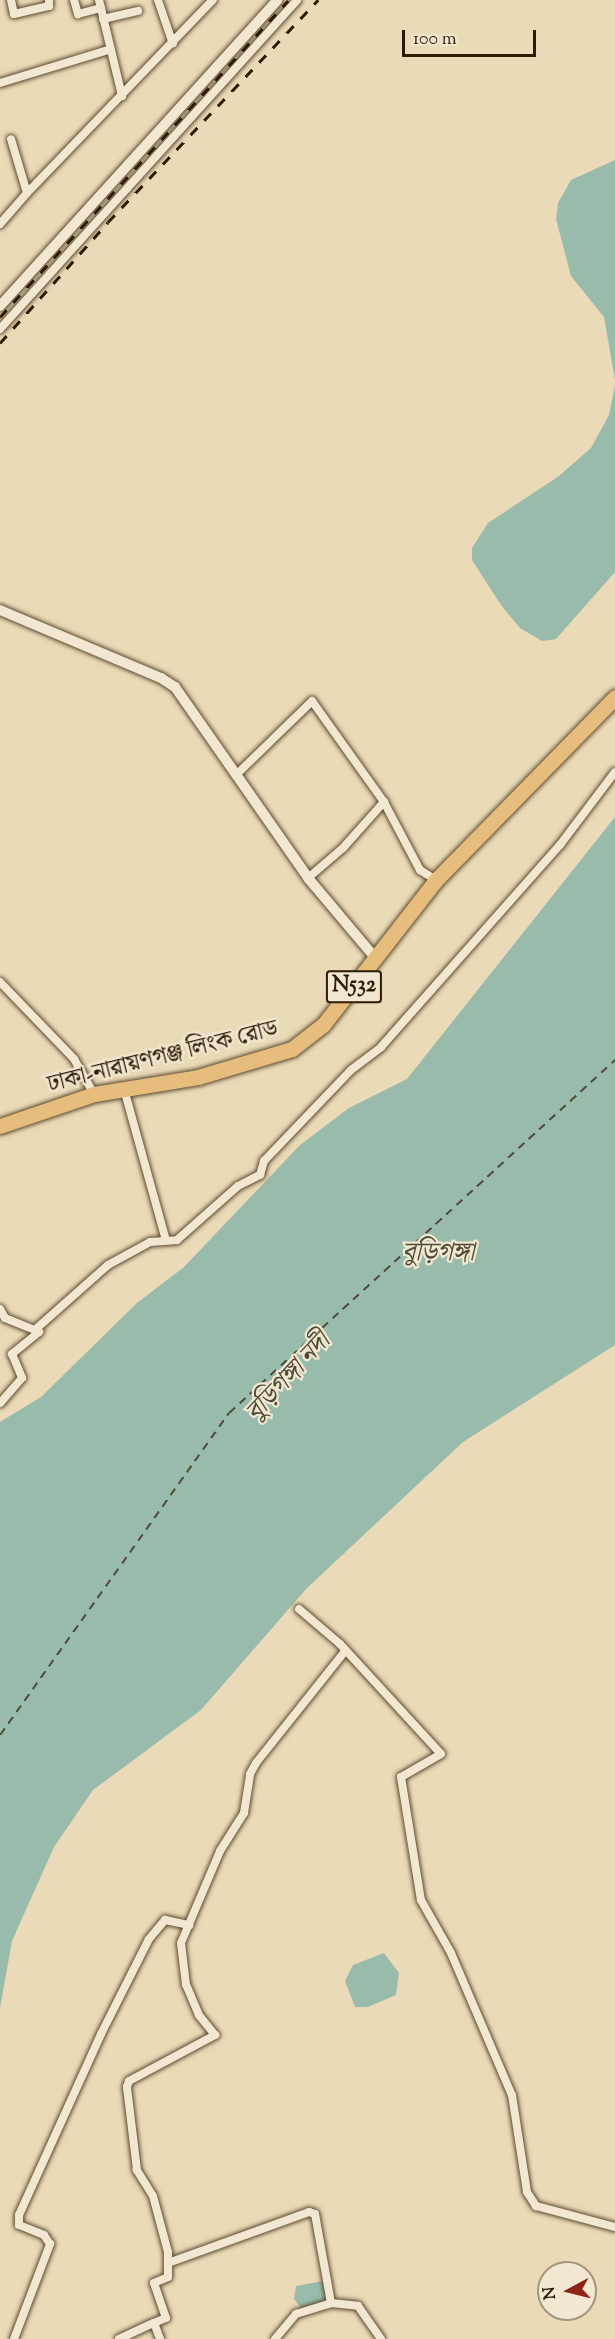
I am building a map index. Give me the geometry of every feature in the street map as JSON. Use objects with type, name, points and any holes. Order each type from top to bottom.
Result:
[{"type":"highway","name":"ঢাকা-নারায়ণগঞ্জ লিংক রোড","points":[[0,1126],[94,1094],[198,1077],[292,1049],[322,1025],[377,960],[436,880],[615,697]]},
{"type":"street","points":[[11,0],[14,14],[50,6],[49,0]]},
{"type":"street","points":[[74,0],[78,14],[100,4],[122,96]]},
{"type":"street","points":[[159,0],[173,44]]},
{"type":"street","points":[[0,224],[213,0]]},
{"type":"street","points":[[0,306],[277,0]]},
{"type":"street","points":[[0,329],[297,0]]},
{"type":"street","points":[[103,19],[138,11]]},
{"type":"street","points":[[0,82],[111,49]]},
{"type":"street","points":[[11,139],[27,193]]},
{"type":"street","points":[[0,610],[161,678],[175,687],[308,878],[377,960]]},
{"type":"street","points":[[236,775],[312,702],[384,802],[420,870],[436,880]]},
{"type":"street","points":[[37,1328],[108,1265],[150,1242],[177,1240],[238,1186],[260,1175],[264,1161],[351,1070],[381,1047],[560,845],[615,772]]},
{"type":"street","points":[[308,878],[343,848],[384,802]]},
{"type":"street","points":[[0,982],[74,1059],[94,1094]]},
{"type":"street","points":[[124,1089],[166,1240]]},
{"type":"street","points":[[0,1309],[5,1318],[37,1328]]},
{"type":"street","points":[[0,1403],[22,1378],[12,1354],[39,1332],[37,1328]]},
{"type":"street","points":[[299,1609],[345,1651],[441,1754],[401,1777],[421,1900],[452,1953],[512,2095],[527,2192],[536,2206],[615,2227]]},
{"type":"street","points":[[119,2339],[166,2318],[154,2283],[168,2277],[165,2235],[153,2196],[137,2170],[127,2088],[129,2081],[215,2035],[199,2015],[182,1972],[181,1943],[220,1851],[244,1813],[249,1774],[345,1651]]},
{"type":"street","points":[[14,2339],[50,2244],[44,2235],[19,2225],[19,2215],[96,2045],[149,1939],[165,1920],[189,1925]]},
{"type":"street","points":[[168,2263],[309,2212],[315,2214],[330,2303]]},
{"type":"street","points":[[274,2339],[296,2314],[330,2303],[358,2306],[381,2339]]},
{"type":"street","points":[[154,2323],[160,2339]]},
{"type":"water","points":[[615,160],[615,380],[604,317],[571,276],[556,219],[558,203],[571,180]]},
{"type":"water","points":[[615,385],[615,572],[556,639],[542,641],[520,628],[501,605],[472,560],[472,548],[488,523],[559,476],[591,448],[609,415]]},
{"type":"water","name":"বুড়িগঙ্গা","points":[[615,817],[615,1345],[463,1442],[306,1589],[201,1710],[93,1790],[54,1847],[12,1941],[0,2008],[0,1422],[41,1397],[137,1303],[184,1267],[300,1145],[349,1108],[407,1079]]},
{"type":"water","points":[[384,1953],[399,1973],[396,1995],[368,2007],[355,2007],[345,1981],[353,1965]]},
{"type":"water","points":[[323,2281],[326,2302],[301,2308],[294,2299],[296,2286]]},
{"type":"ferry route","points":[[0,1735],[229,1413],[615,1060]]},
{"type":"railway","points":[[0,317],[288,0]]},
{"type":"railway","points":[[0,343],[108,222],[318,0]]},
{"type":"water label","name":"বুড়িগঙ্গা নদী","points":[[289,1378]]}]
